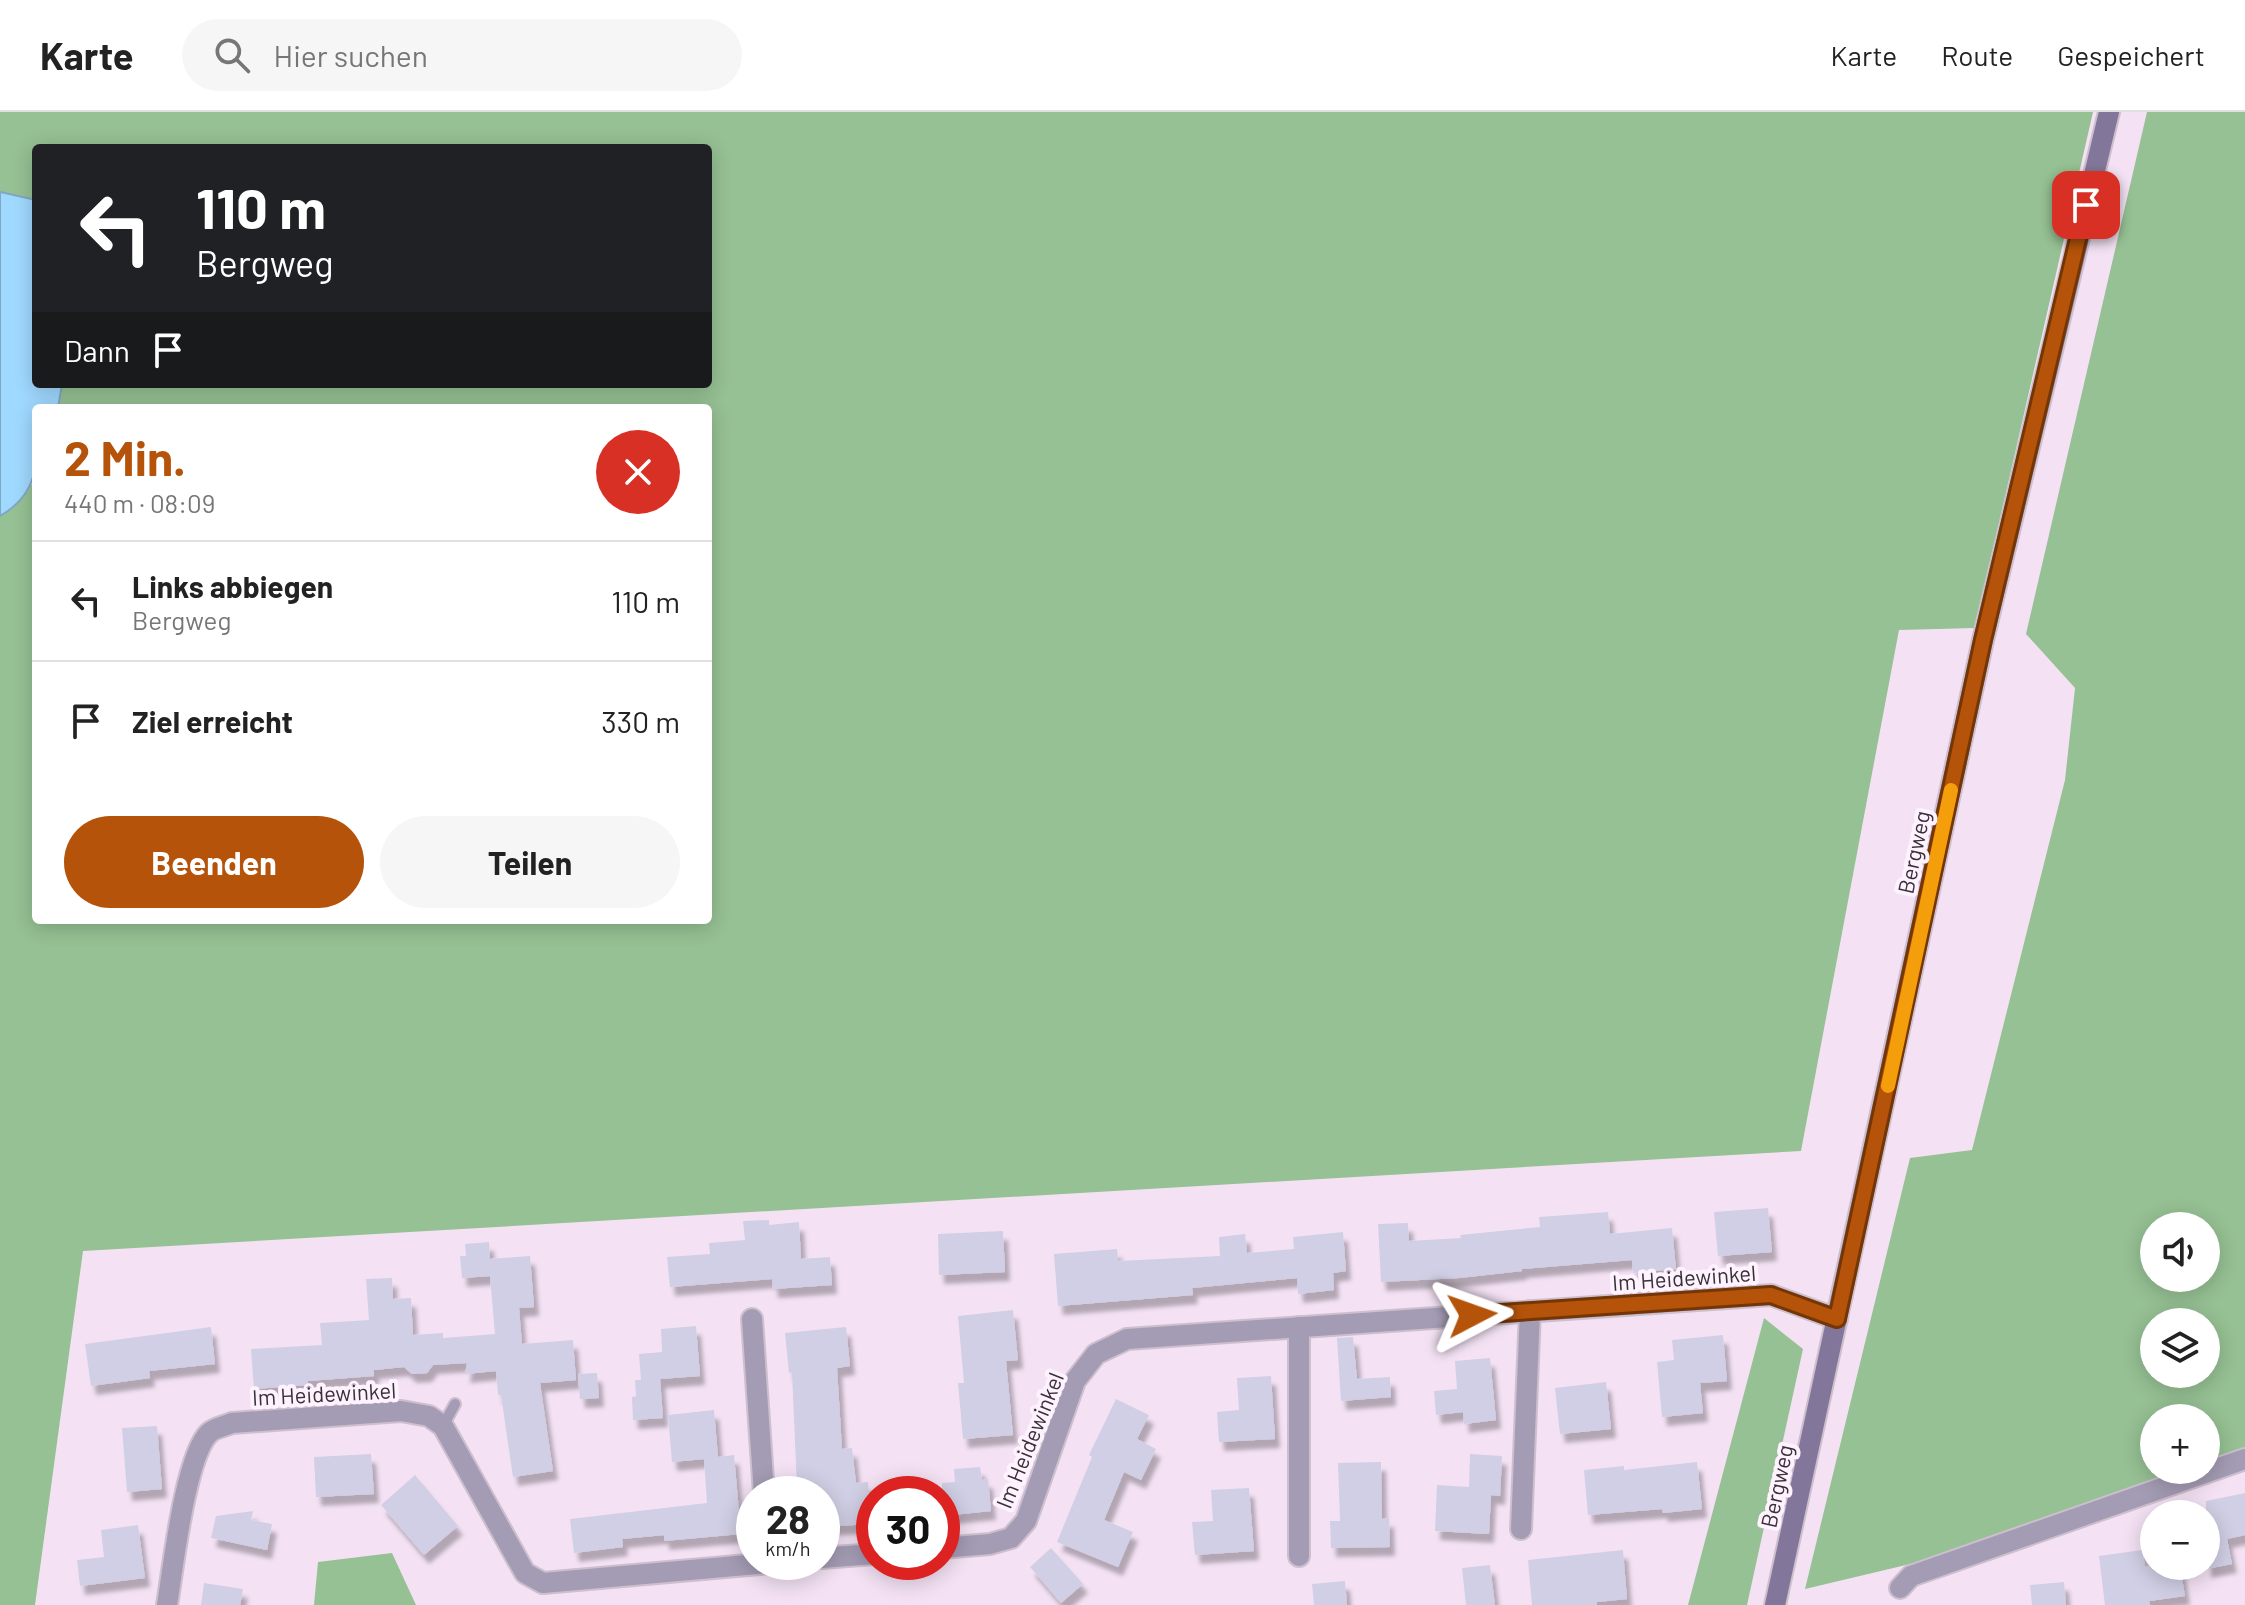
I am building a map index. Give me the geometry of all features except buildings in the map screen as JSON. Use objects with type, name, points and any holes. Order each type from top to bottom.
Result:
[{"type":"main road","name":"Bergweg","points":[[1775,1605],[1983,640],[2109,112]]},
{"type":"street","name":"Im Heidewinkel","points":[[960,1546],[990,1544],[1011,1538],[1026,1521],[1075,1381],[1096,1354],[1127,1339],[1771,1295],[1837,1319]]},
{"type":"street","points":[[1521,1529],[1530,1311]]},
{"type":"street","points":[[752,1319],[763,1476]]},
{"type":"street","points":[[1299,1327],[1299,1556]]},
{"type":"street","name":"Im Heidewinkel","points":[[167,1605],[180,1523],[196,1454],[210,1432],[232,1423],[401,1411],[429,1416],[443,1426]]},
{"type":"street","points":[[443,1426],[525,1573],[543,1583],[736,1565]]},
{"type":"street","points":[[1900,1588],[1911,1576],[2245,1459]]},
{"type":"lane","points":[[443,1426],[455,1404]]},
{"type":"green space","points":[[0,112],[2093,112],[1975,628],[1899,630],[1801,1151],[83,1251],[35,1605],[0,1605],[0,516],[22,498],[32,484],[32,924],[712,924],[712,404],[59,404],[61,388],[712,388],[712,144],[32,144],[32,199],[0,192]]},
{"type":"green space","points":[[2147,112],[2245,112],[2245,1451],[2220,1460],[2220,1404],[2140,1404],[2140,1484],[2151,1484],[1948,1555],[1805,1589],[1910,1158],[1972,1150],[2065,780],[2075,688],[2026,634]]},
{"type":"green space","points":[[1764,1318],[1803,1349],[1747,1605],[1688,1605]]},
{"type":"green space","points":[[392,1553],[416,1605],[314,1605],[318,1562]]},
{"type":"water","points":[[0,192],[32,199],[32,388],[61,388],[59,404],[32,404],[32,480],[25,495],[0,516]]},
{"type":"slow traffic","points":[[1888,1086],[1951,790]]},
{"type":"route","points":[[1472,1315],[1771,1295],[1837,1319],[1983,640],[2086,205]]}]
